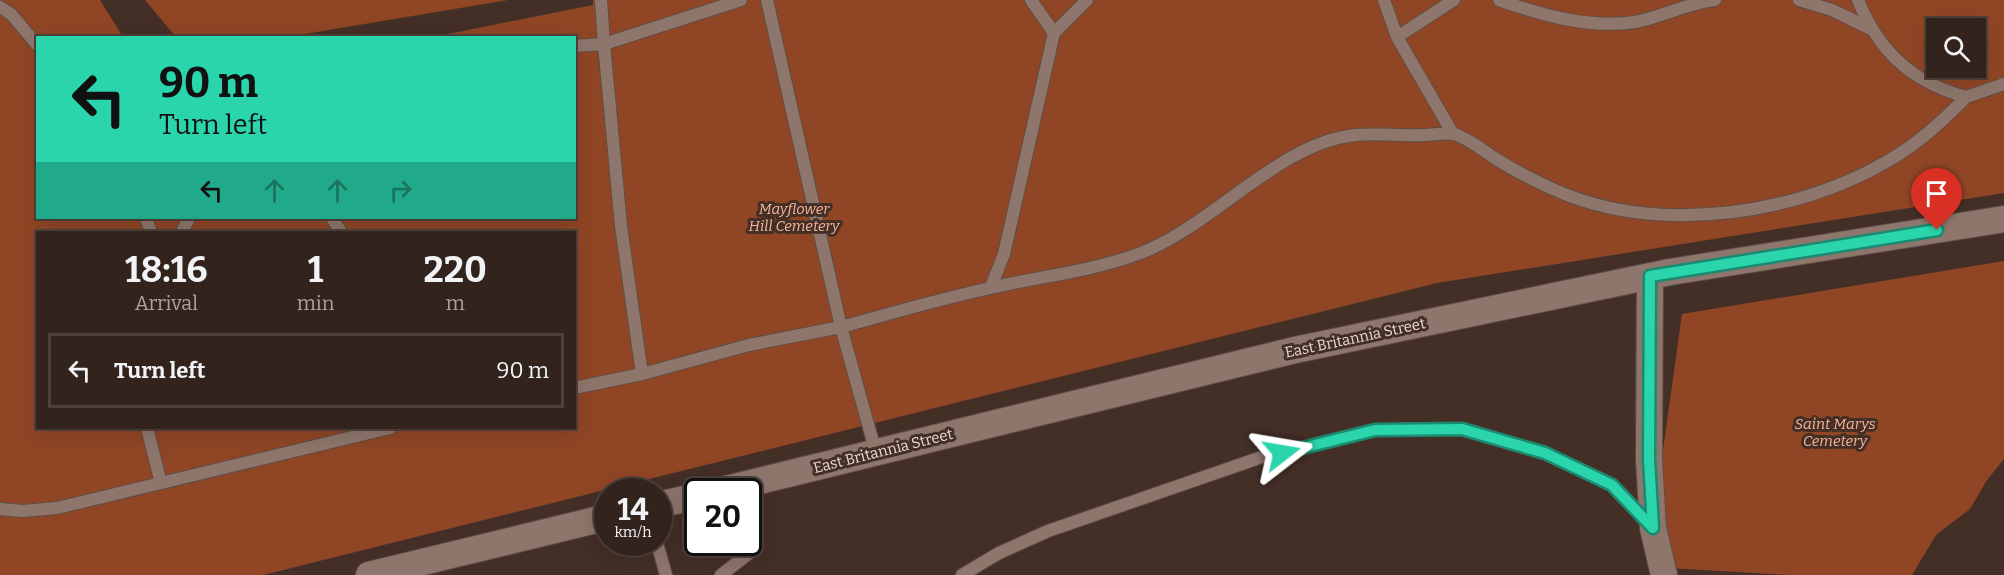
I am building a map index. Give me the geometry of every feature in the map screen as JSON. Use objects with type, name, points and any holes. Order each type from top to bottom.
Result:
[{"type":"street","name":"East Britannia Street","points":[[762,482],[1295,350],[1650,276],[2004,219]]},
{"type":"street","points":[[1650,276],[1649,459],[1653,528],[1664,575]]},
{"type":"street","points":[[369,575],[594,520]]},
{"type":"lane","points":[[601,0],[621,226],[642,374]]},
{"type":"lane","points":[[576,46],[604,44],[741,0]]},
{"type":"lane","points":[[767,0],[841,327],[876,453]]},
{"type":"lane","points":[[1031,0],[1054,33]]},
{"type":"lane","points":[[991,287],[1004,254],[1054,33],[1087,0]]},
{"type":"lane","points":[[1384,0],[1397,37],[1453,134],[1529,179],[1580,199],[1619,210],[1675,215],[1736,211],[1786,203],[1832,188],[1886,162],[1935,129],[1966,97],[2004,84]]},
{"type":"lane","points":[[1397,37],[1454,0]]},
{"type":"lane","points":[[1499,0],[1551,16],[1612,23],[1636,22],[1680,7],[1715,0]]},
{"type":"lane","points":[[1799,0],[1832,10],[1869,28]]},
{"type":"lane","points":[[1858,0],[1869,28],[1908,72],[1938,89],[1966,97]]},
{"type":"lane","points":[[0,7],[11,14],[36,44]]},
{"type":"lane","points":[[576,388],[642,374],[749,345],[841,327],[991,287],[1098,266],[1140,254],[1180,232],[1299,154],[1329,139],[1358,135],[1453,134]]},
{"type":"lane","points":[[147,429],[161,483]]},
{"type":"lane","points":[[0,509],[22,511],[57,508],[386,429]]},
{"type":"lane","points":[[962,575],[999,553],[1048,531],[1259,458],[1375,430],[1462,429],[1545,453],[1612,485],[1653,528]]},
{"type":"lane","points":[[661,556],[666,575]]},
{"type":"lane","points":[[721,575],[746,556]]},
{"type":"green space","name":"Mayflower Hill Cemetery","points":[[0,0],[100,0],[122,36],[36,36],[36,219],[576,219],[576,36],[438,36],[593,5],[593,0],[2004,0],[2004,193],[1437,283],[653,478],[594,478],[594,493],[263,575],[0,575]]},
{"type":"green space","points":[[145,0],[508,0],[293,36],[175,36]]},
{"type":"green space","name":"Saint Marys Cemetery","points":[[2004,261],[2004,459],[1987,480],[1970,509],[1936,535],[1912,575],[1790,575],[1668,568],[1658,486],[1682,314]]},
{"type":"route","points":[[1282,453],[1375,430],[1462,429],[1545,453],[1612,485],[1653,528],[1649,459],[1650,276],[1937,230]]}]
